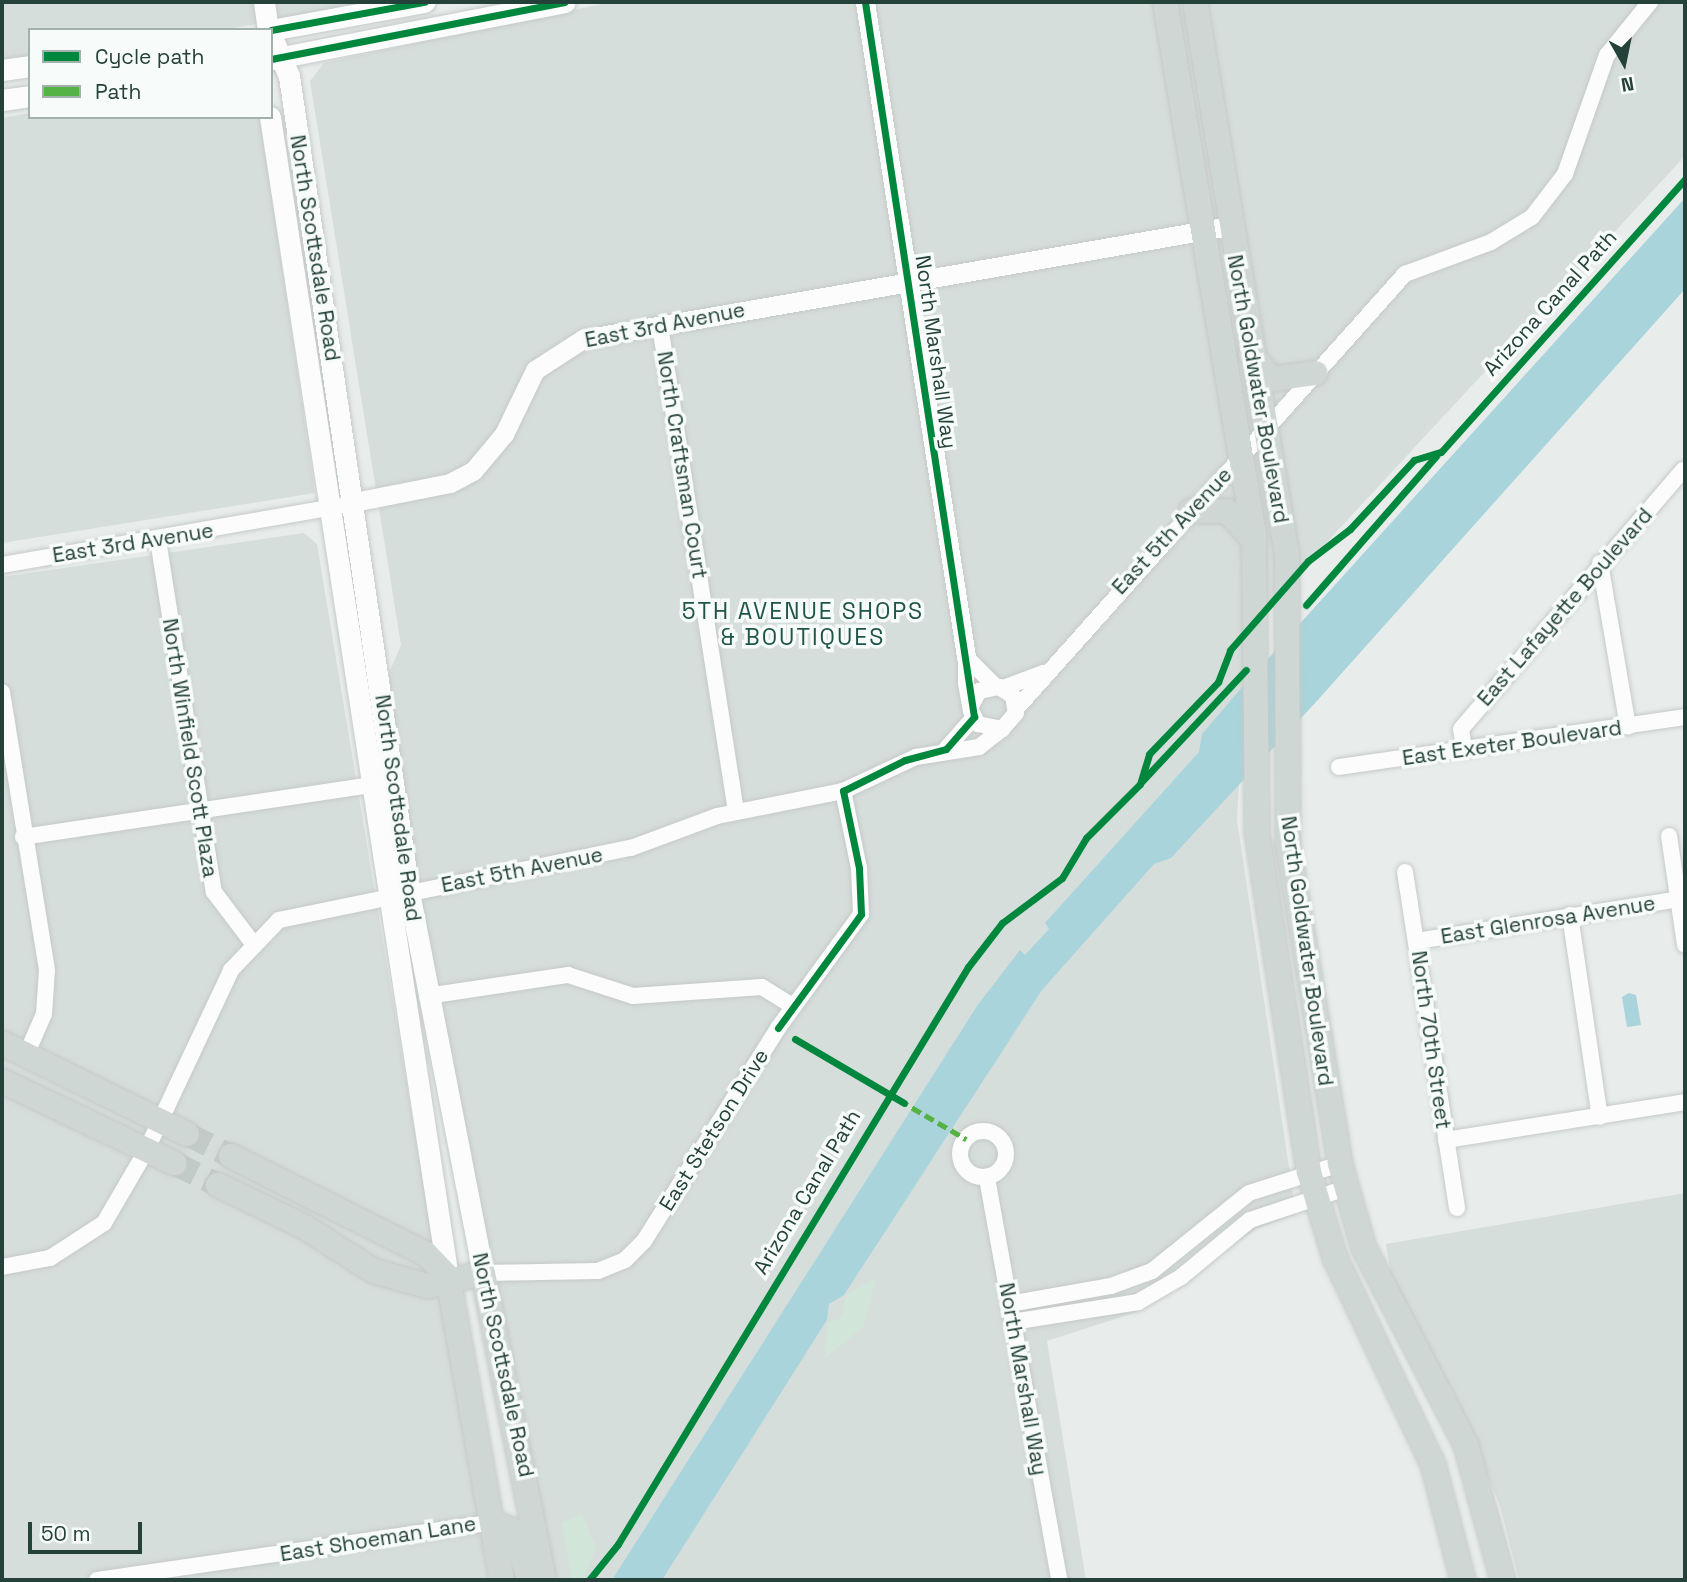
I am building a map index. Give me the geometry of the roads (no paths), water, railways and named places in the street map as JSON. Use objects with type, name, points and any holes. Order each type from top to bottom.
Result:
[{"type":"main road","name":"North Scottsdale Road","points":[[264,2],[269,28]]},
{"type":"main road","points":[[273,31],[424,2]]},
{"type":"main road","points":[[278,58],[526,6],[565,2]]},
{"type":"main road","name":"North Goldwater Boulevard","points":[[1165,2],[1200,232],[1254,540],[1259,666],[1255,772],[1265,896],[1312,1183],[1335,1258],[1433,1464],[1463,1580]]},
{"type":"main road","name":"North Goldwater Boulevard","points":[[1195,2],[1249,350],[1287,555],[1291,629],[1288,845],[1343,1176],[1364,1248],[1466,1445],[1503,1580]]},
{"type":"main road","name":"North Scottsdale Road","points":[[278,58],[354,502],[409,892],[427,996],[544,1580]]},
{"type":"main road","points":[[2,70],[28,65]]},
{"type":"main road","points":[[2,100],[28,96]]},
{"type":"main road","name":"North Scottsdale Road","points":[[270,119],[331,508],[387,897],[448,1277],[502,1580]]},
{"type":"main road","points":[[1249,350],[1272,379],[1316,373]]},
{"type":"main road","points":[[1191,511],[1227,511],[1254,540]]},
{"type":"main road","points":[[2,1043],[187,1134]]},
{"type":"main road","points":[[4,1086],[174,1163]]},
{"type":"main road","points":[[231,1156],[426,1254],[448,1277]]},
{"type":"main road","points":[[218,1185],[303,1226],[374,1271],[427,1286],[448,1277],[483,1273]]},
{"type":"main road","points":[[493,1522],[512,1530],[530,1580]]},
{"type":"street","name":"North Marshall Way","points":[[865,2],[966,657],[972,712]]},
{"type":"street","name":"East 5th Avenue","points":[[1016,709],[1043,673],[1264,433],[1405,274],[1491,242],[1532,217],[1565,174],[1607,55],[1650,2]]},
{"type":"street","name":"East 3rd Avenue","points":[[2,565],[331,508],[461,478],[491,452],[547,359],[583,340],[1230,226]]},
{"type":"street","name":"North Craftsman Court","points":[[660,326],[736,811]]},
{"type":"street","name":"East Lafayette Boulevard","points":[[1464,750],[1461,729],[1600,563],[1683,470]]},
{"type":"street","name":"North Winfield Scott Plaza","points":[[158,540],[214,892],[252,942]]},
{"type":"street","points":[[1600,563],[1628,726]]},
{"type":"street","points":[[966,657],[999,687],[1016,709],[1002,729],[985,729],[972,712]]},
{"type":"street","name":"East 5th Avenue","points":[[999,687],[1043,673]]},
{"type":"street","points":[[946,749],[972,712],[979,691],[999,687]]},
{"type":"street","points":[[2,692],[48,992],[26,1055]]},
{"type":"street","name":"East Exeter Boulevard","points":[[1339,767],[1685,717]]},
{"type":"street","name":"East 5th Avenue","points":[[160,1120],[215,1002],[252,942],[292,914],[631,848],[736,811],[843,791],[905,760],[946,749],[979,747],[1002,729]]},
{"type":"street","points":[[23,837],[371,785]]},
{"type":"street","name":"East Stetson Drive","points":[[483,1273],[598,1271],[625,1260],[644,1241],[793,1006],[861,914],[859,868],[843,791]]},
{"type":"street","points":[[1669,836],[1685,945]]},
{"type":"street","name":"North 70th Street","points":[[1405,872],[1457,1208]]},
{"type":"street","name":"East Glenrosa Avenue","points":[[1416,941],[1679,899]]},
{"type":"street","points":[[1570,915],[1600,1117]]},
{"type":"street","points":[[427,996],[568,975],[633,996],[762,987],[793,1006]]},
{"type":"street","points":[[1446,1140],[1685,1102]]},
{"type":"street","points":[[2,1268],[50,1258],[104,1223],[146,1151],[160,1120]]},
{"type":"street","points":[[1009,1304],[1111,1286],[1152,1271],[1249,1193],[1343,1176]]},
{"type":"street","points":[[1012,1322],[1138,1301],[1181,1277],[1250,1220],[1312,1183],[1343,1176]]},
{"type":"street","name":"North Marshall Way","points":[[987,1178],[1059,1580]]},
{"type":"street","name":"East Shoeman Lane","points":[[97,1580],[153,1577],[493,1522]]},
{"type":"water","points":[[1685,198],[1685,289],[1316,702],[1171,858],[1154,864],[1042,990],[844,1295],[829,1304],[827,1320],[662,1580],[612,1580],[977,1006],[1020,950],[1025,955],[1049,929],[1045,923],[1199,752],[1202,734],[1238,692]]},
{"type":"water","points":[[1629,993],[1636,995],[1641,1025],[1627,1027],[1622,997]]},
{"type":"tunnel","points":[[187,1134],[231,1156]]},
{"type":"tunnel","points":[[174,1163],[218,1185]]},
{"type":"district","name":"5TH AVENUE SHOPS & BOUTIQUES","points":[[803,624]]}]
